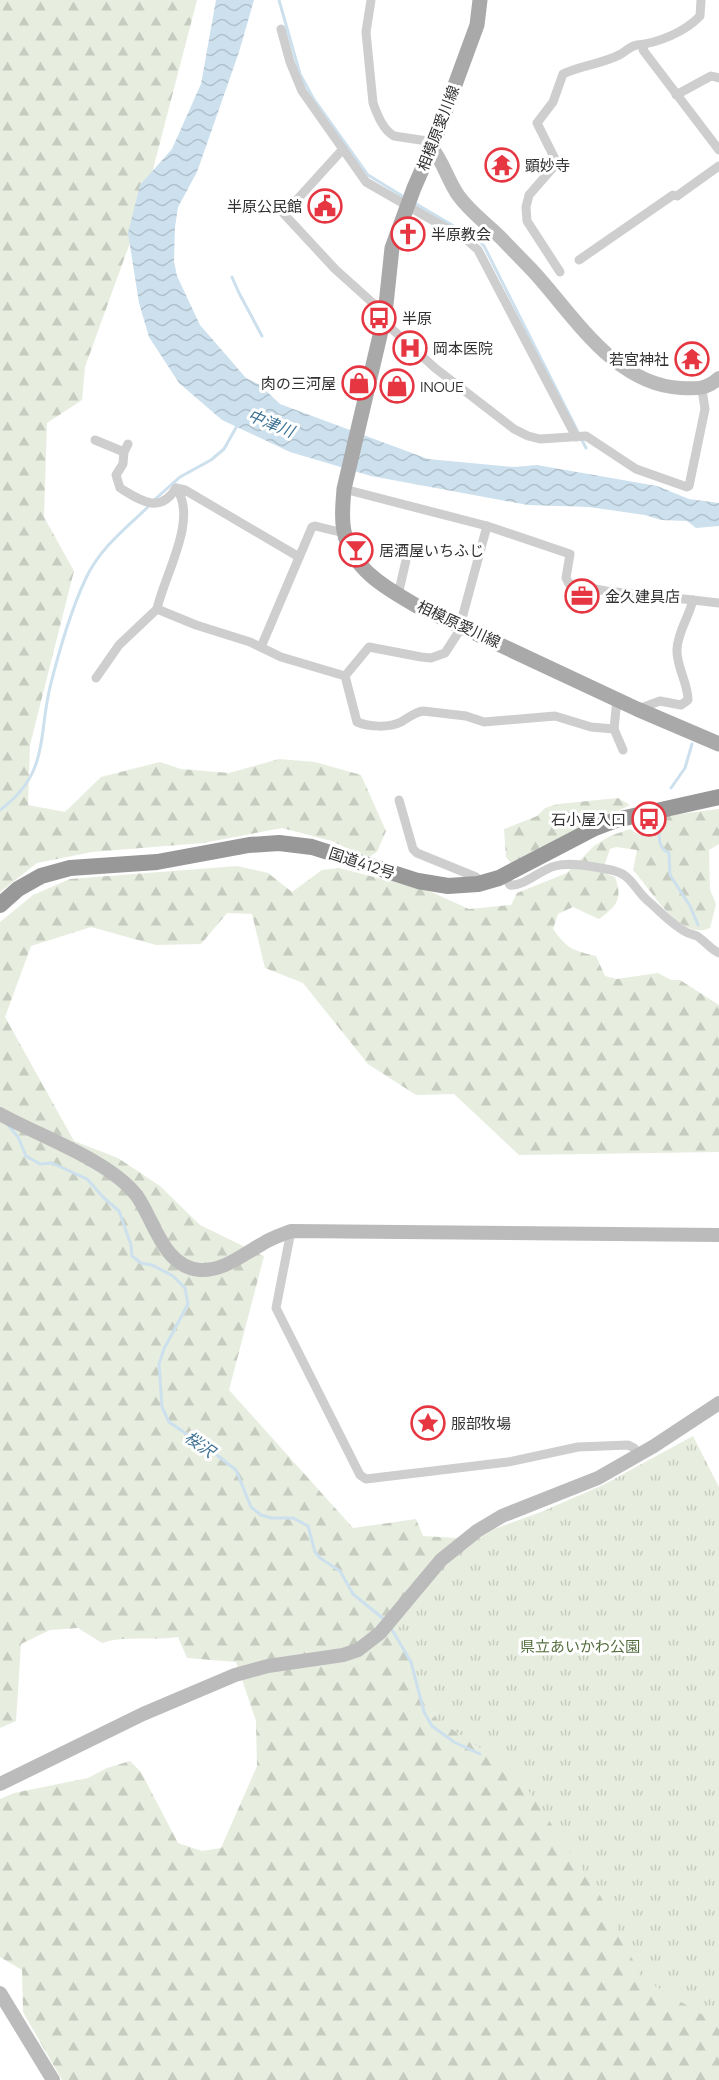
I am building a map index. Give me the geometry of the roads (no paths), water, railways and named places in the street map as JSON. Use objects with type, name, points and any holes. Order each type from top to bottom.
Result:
[{"type":"highway","name":"国道412号","points":[[0,905],[18,889],[41,876],[70,868],[157,862],[249,845],[279,843],[312,847],[417,882],[448,886],[478,884],[504,875],[595,828],[616,820],[719,797]]},
{"type":"main road","name":"相模原愛川線","points":[[480,0],[477,25],[392,248],[384,320],[344,489],[342,515],[344,533],[355,557],[365,570],[386,588],[417,606],[637,709],[719,744]]},
{"type":"street","points":[[371,0],[366,32],[373,103],[388,132],[394,136],[433,145],[451,183],[468,208],[534,273],[617,362],[639,376],[673,388],[702,389],[719,378]]},
{"type":"street","points":[[560,272],[527,221],[526,207],[529,195],[557,163],[537,123],[553,102],[563,74],[609,59],[636,45],[644,46],[681,30],[697,20],[701,12],[701,0]]},
{"type":"street","points":[[280,29],[302,91],[366,182],[467,240],[478,249],[576,437]]},
{"type":"street","points":[[644,46],[643,50],[719,150]]},
{"type":"street","points":[[676,95],[711,76],[719,78]]},
{"type":"street","points":[[343,149],[284,214],[393,330],[435,368],[514,429],[540,439],[586,436],[636,469],[689,486],[705,409],[702,389]]},
{"type":"street","points":[[579,260],[719,166]]},
{"type":"street","points":[[103,433],[99,441],[126,448],[124,461],[116,479],[120,488],[154,504],[160,503],[174,493],[176,488]]},
{"type":"street","points":[[176,488],[184,490],[299,557]]},
{"type":"street","points":[[96,678],[124,639],[157,609],[183,530],[182,495],[176,488]]},
{"type":"street","points":[[344,489],[487,526],[570,554],[566,578],[569,584],[626,594],[719,603]]},
{"type":"street","points":[[345,676],[369,647],[431,658],[444,653],[458,633],[487,526]]},
{"type":"street","points":[[261,647],[312,527],[344,533]]},
{"type":"street","points":[[398,595],[407,556]]},
{"type":"street","points":[[637,709],[660,702],[681,705],[688,699],[677,650],[683,623],[693,600]]},
{"type":"street","points":[[157,609],[261,647],[280,657],[345,676]]},
{"type":"street","points":[[345,676],[357,722],[366,725],[397,723],[423,711],[466,716],[484,722],[555,716],[591,727],[614,729]]},
{"type":"street","points":[[617,699],[614,729],[623,750]]},
{"type":"street","points":[[399,800],[413,849],[417,853],[476,877],[478,884]]},
{"type":"street","points":[[504,875],[510,885],[517,886],[554,866],[609,869],[633,881],[641,895],[672,923],[698,937],[719,953]]},
{"type":"street","points":[[0,1114],[101,1166],[125,1182],[137,1197],[168,1251],[187,1266],[197,1270],[210,1270],[237,1260],[272,1238],[291,1231],[719,1235]]},
{"type":"street","points":[[291,1231],[276,1308],[360,1475],[366,1479],[508,1462],[578,1447],[628,1445],[634,1448],[639,1455]]},
{"type":"street","points":[[0,1784],[143,1714],[226,1679],[268,1666],[344,1655],[363,1647],[380,1633],[441,1560],[477,1530],[502,1516],[591,1482],[639,1455],[719,1403]]},
{"type":"street","points":[[0,1993],[53,2080]]},
{"type":"water","name":"中津川","points":[[216,0],[254,0],[239,52],[197,172],[178,207],[174,261],[177,276],[200,325],[246,378],[260,385],[280,404],[428,459],[514,467],[537,465],[657,486],[689,499],[719,503],[719,526],[696,528],[687,521],[661,520],[645,515],[589,507],[528,505],[371,476],[290,452],[222,420],[179,383],[149,337],[139,303],[128,233],[140,185],[172,149],[201,84]]},
{"type":"waterway","points":[[279,0],[300,74],[313,98],[368,175],[404,197]]},
{"type":"waterway","points":[[413,202],[484,246],[586,448]]},
{"type":"waterway","points":[[232,277],[262,336]]},
{"type":"waterway","name":"中津川","points":[[153,501],[180,477],[211,460],[224,449],[238,424]]},
{"type":"waterway","points":[[0,810],[27,783],[34,769],[57,660],[86,578],[106,548],[149,506]]},
{"type":"waterway","points":[[671,788],[685,768],[692,744]]},
{"type":"waterway","points":[[659,827],[661,845],[669,853],[670,875],[690,906],[698,925]]},
{"type":"waterway","name":"桜沢","points":[[8,1125],[18,1137],[26,1156],[40,1164],[52,1163],[87,1179],[119,1211],[131,1245],[132,1256],[141,1263],[152,1265],[173,1276],[185,1288],[188,1304],[164,1349],[159,1364],[162,1407],[169,1422],[236,1470],[251,1507],[261,1515],[271,1518],[293,1518],[308,1526],[315,1552],[340,1571],[353,1594],[385,1620]]},
{"type":"waterway","name":"桜沢","points":[[391,1628],[411,1662],[424,1712],[432,1726],[454,1742],[480,1754]]},
{"type":"place","name":"顕妙寺","points":[[502,165]]},
{"type":"place","name":"半原公民館","points":[[325,206]]},
{"type":"place","name":"半原教会","points":[[408,234]]},
{"type":"place","name":"半原","points":[[379,318]]},
{"type":"place","name":"岡本医院","points":[[410,348]]},
{"type":"place","name":"若宮神社","points":[[692,359]]},
{"type":"place","name":"肉の三河屋","points":[[359,383]]},
{"type":"place","name":"INOUE","points":[[397,386]]},
{"type":"place","name":"居酒屋いちふじ","points":[[356,550]]},
{"type":"place","name":"金久建具店","points":[[582,596]]},
{"type":"place","name":"石小屋入口","points":[[649,819]]},
{"type":"place","name":"服部牧場","points":[[428,1423]]},
{"type":"park label","name":"県立あいかわ公園","points":[[580,1646]]}]
